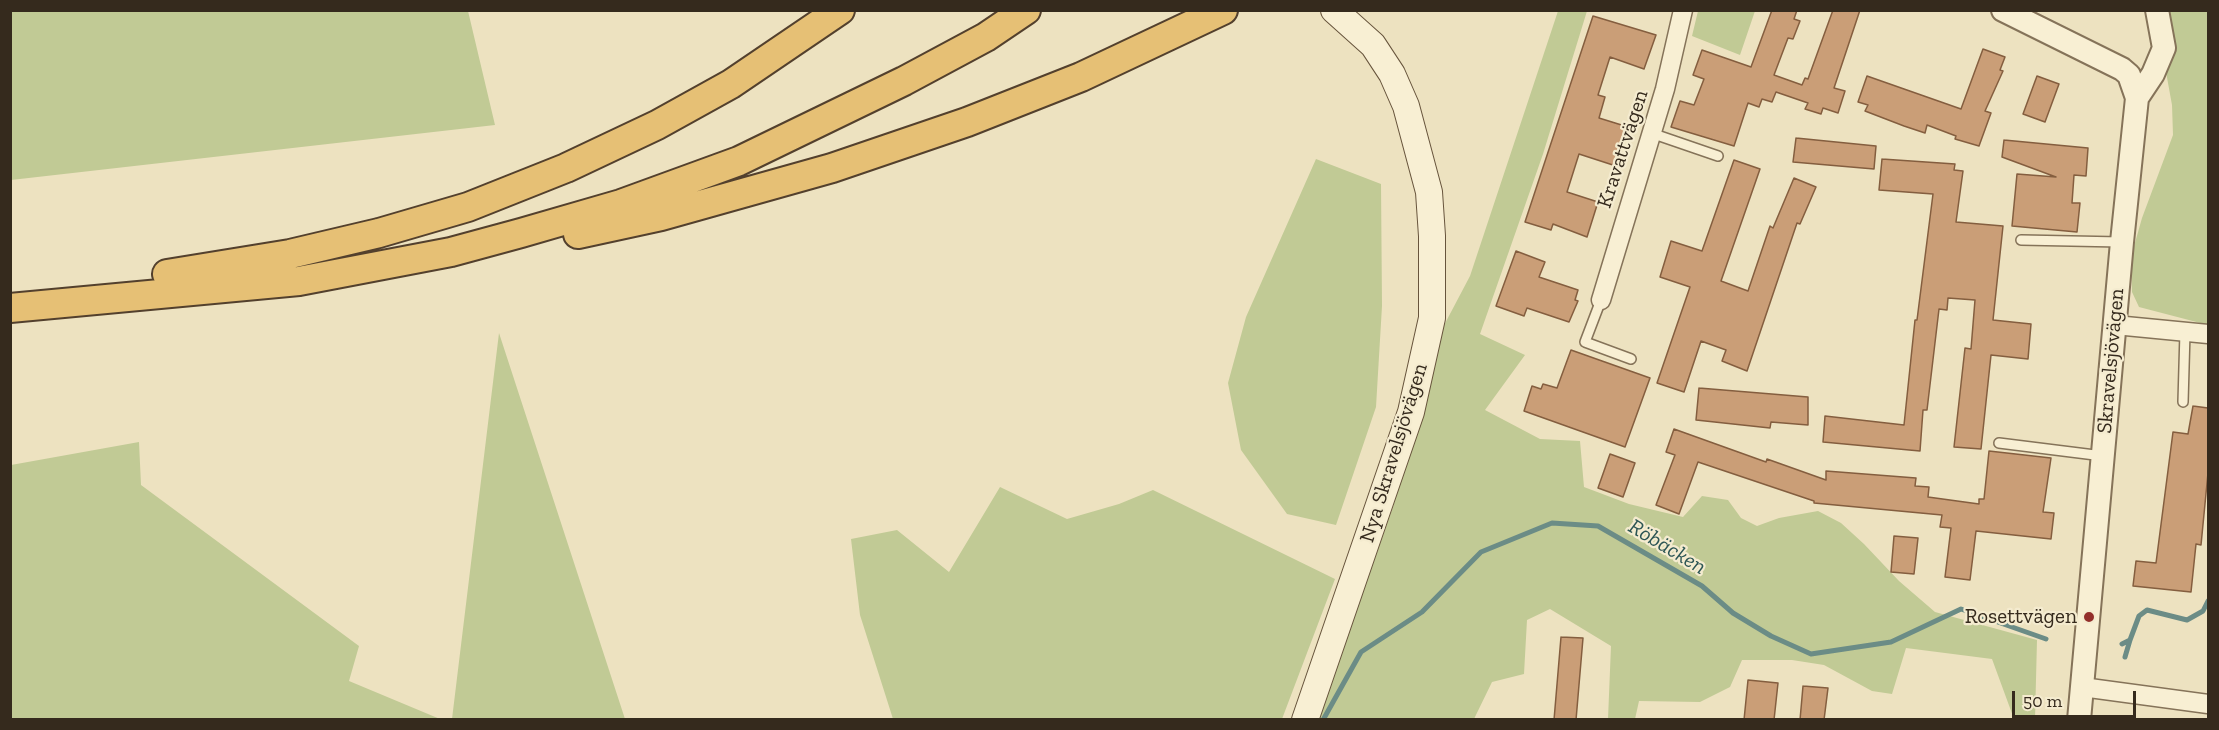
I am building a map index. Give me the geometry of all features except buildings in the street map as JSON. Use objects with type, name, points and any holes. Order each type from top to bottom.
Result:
[{"type":"highway","points":[[167,274],[290,254],[379,233],[468,207],[523,185],[647,129],[704,99],[818,28],[840,10]]},
{"type":"highway","points":[[10,289],[167,274],[299,265],[380,254],[619,191],[736,147],[814,112],[900,69],[999,10]]},
{"type":"highway","points":[[451,252],[621,204],[739,161],[904,81],[986,37],[1026,10]]},
{"type":"highway","points":[[10,308],[299,281],[451,252],[540,242],[661,216],[832,168],[967,122],[1071,81],[1223,10]]},
{"type":"main road","name":"Nya Skravelsjövägen","points":[[1334,10],[1373,45]]},
{"type":"main road","name":"Nya Skravelsjövägen","points":[[1305,720],[1411,412],[1431,318],[1432,236],[1429,192],[1406,106],[1392,74],[1373,45],[1360,10]]},
{"type":"street","name":"Kravattvägen","points":[[1601,300],[1665,89],[1683,10]]},
{"type":"street","name":"Skravelsjövägen","points":[[2079,720],[2137,98],[2153,74],[2164,48],[2157,10]]},
{"type":"street","points":[[2016,13],[2122,69],[2129,75],[2137,98]]},
{"type":"street","points":[[2115,325],[2208,334]]},
{"type":"street","points":[[2082,687],[2208,704]]},
{"type":"lane","points":[[1652,133],[1718,156]]},
{"type":"lane","points":[[2021,240],[2122,242]]},
{"type":"lane","points":[[1601,300],[1586,342],[1631,359]]},
{"type":"lane","points":[[2183,402],[2185,332]]},
{"type":"lane","points":[[1999,443],[2103,456]]},
{"type":"green space","points":[[10,11],[468,11],[495,125],[11,180]]},
{"type":"green space","points":[[1558,11],[1587,11],[1543,154],[1480,334],[1525,355],[1485,410],[1540,439],[1580,441],[1584,487],[1629,504],[1683,517],[1702,496],[1728,500],[1741,518],[1757,526],[1779,518],[1818,511],[1841,523],[1899,581],[1935,612],[2037,640],[2035,719],[2014,719],[1992,659],[1906,648],[1892,694],[1872,691],[1824,665],[1792,660],[1742,660],[1730,687],[1700,702],[1639,701],[1635,719],[1608,719],[1611,646],[1550,609],[1527,620],[1524,674],[1492,682],[1474,719],[1318,720],[1393,507],[1441,331],[1470,276]]},
{"type":"green space","points":[[1698,11],[1755,11],[1740,55],[1692,36]]},
{"type":"green space","points":[[2166,11],[2208,11],[2208,325],[2139,307],[2132,292],[2131,257],[2142,218],[2173,135],[2172,105],[2166,72],[2173,50]]},
{"type":"green space","points":[[1316,159],[1381,184],[1382,306],[1376,407],[1336,525],[1287,514],[1241,450],[1228,383],[1246,317]]},
{"type":"green space","points":[[499,333],[625,719],[452,719]]},
{"type":"green space","points":[[139,442],[141,485],[359,646],[349,681],[440,719],[11,719],[11,465]]},
{"type":"green space","points":[[1000,487],[1067,519],[1119,504],[1153,490],[1335,579],[1282,719],[893,719],[860,615],[851,539],[897,530],[949,572]]},
{"type":"waterway","name":"Röbäcken","points":[[1323,720],[1361,652],[1422,612],[1481,552],[1552,523],[1598,526],[1702,586],[1733,613],[1771,636],[1811,654],[1891,642],[1961,609],[2046,639]]},
{"type":"waterway","name":"Röbäcken","points":[[2122,644],[2130,640],[2139,616],[2147,610],[2187,620],[2203,611],[2208,601]]},
{"type":"waterway","points":[[2125,657],[2130,640]]},
{"type":"place","name":"Rosettvägen","points":[[2089,617]]}]
